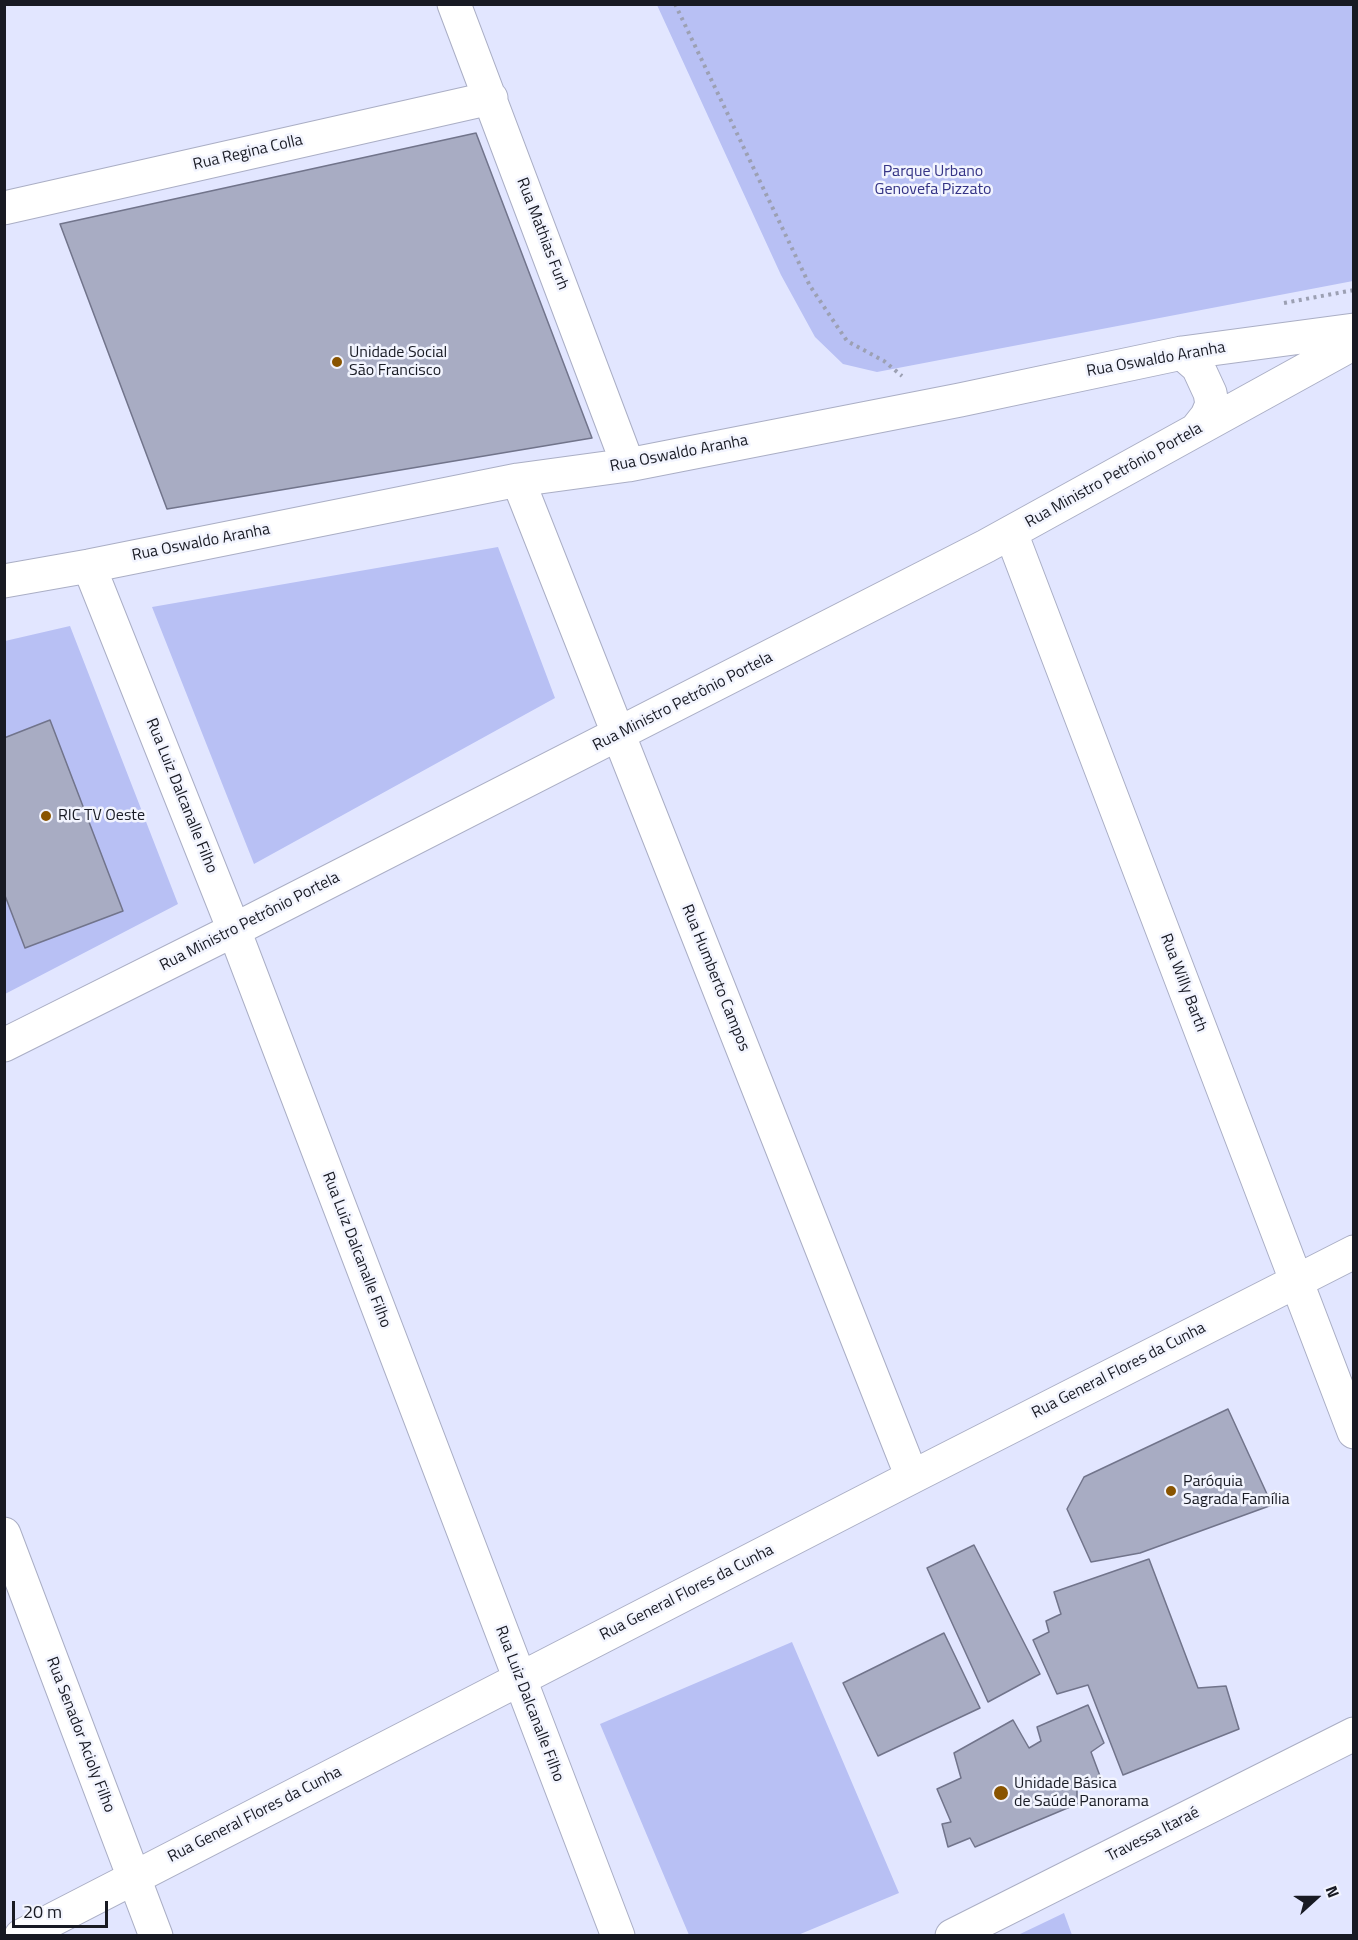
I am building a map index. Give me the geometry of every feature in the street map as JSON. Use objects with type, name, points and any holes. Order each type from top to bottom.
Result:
[{"type":"street","name":"Rua Mathias Furh","points":[[454,4],[628,465]]},
{"type":"street","name":"Rua Regina Colla","points":[[4,208],[491,98]]},
{"type":"street","name":"Rua Oswaldo Aranha","points":[[4,581],[518,480],[628,465],[949,402],[1182,353],[1353,330]]},
{"type":"street","name":"Rua Ministro Petrônio Portela","points":[[4,1045],[619,735],[1011,533],[1353,343]]},
{"type":"street","points":[[1182,353],[1198,367],[1210,393],[1212,404],[1208,416],[1196,430]]},
{"type":"street","name":"Rua Humberto Campos","points":[[518,480],[912,1477]]},
{"type":"street","name":"Rua Willy Barth","points":[[1011,533],[1353,1432]]},
{"type":"street","name":"Rua Luiz Dalcanalle Filho","points":[[89,566],[234,930],[618,1935]]},
{"type":"street","name":"Rua General Flores da Cunha","points":[[21,1935],[1353,1252]]},
{"type":"street","name":"Rua Senador Acioly Filho","points":[[4,1534],[156,1935]]},
{"type":"street","name":"Travessa Itaraé","points":[[952,1935],[1353,1734]]},
{"type":"path","points":[[675,4],[810,286],[847,341],[884,361],[901,377],[911,375]]},
{"type":"path","points":[[1280,304],[1353,290]]},
{"type":"green space","name":"Parque Urbano Genovefa Pizzato","points":[[657,5],[1353,5],[1353,281],[877,372],[843,364],[815,337],[781,275]]},
{"type":"green space","points":[[498,547],[555,698],[254,864],[152,607]]},
{"type":"green space","points":[[70,626],[178,904],[5,994],[5,641]]},
{"type":"green space","points":[[792,1642],[899,1893],[798,1935],[689,1935],[600,1724]]},
{"type":"green space","points":[[1064,1913],[1072,1935],[1018,1935]]},
{"type":"building","name":"Unidade Social São Francisco","points":[[476,133],[592,438],[167,509],[60,224]]},
{"type":"building","name":"RIC TV Oeste","points":[[50,720],[123,911],[25,948],[4,893],[4,738]]},
{"type":"building","name":"Paróquia Sagrada Família","points":[[1228,1409],[1272,1505],[1140,1553],[1091,1562],[1067,1509],[1084,1477]]},
{"type":"building","points":[[974,1545],[1040,1674],[988,1702],[927,1568]]},
{"type":"building","points":[[1149,1559],[1198,1688],[1226,1686],[1239,1729],[1123,1775],[1088,1685],[1057,1694],[1033,1640],[1049,1632],[1046,1621],[1061,1614],[1054,1592]]},
{"type":"building","points":[[944,1633],[980,1708],[878,1756],[843,1683]]},
{"type":"building","points":[[1088,1705],[1104,1743],[1091,1752],[1100,1776],[1077,1787],[1077,1804],[975,1847],[970,1838],[948,1847],[942,1824],[951,1822],[937,1789],[961,1778],[954,1753],[1013,1720],[1029,1748],[1041,1741],[1037,1727]]},
{"type":"place","name":"Unidade Social São Francisco","points":[[337,362]]},
{"type":"place","name":"RIC TV Oeste","points":[[46,816]]},
{"type":"place","name":"Paróquia Sagrada Família","points":[[1171,1491]]},
{"type":"place","name":"Unidade Básica de Saúde Panorama","points":[[1001,1793]]}]
